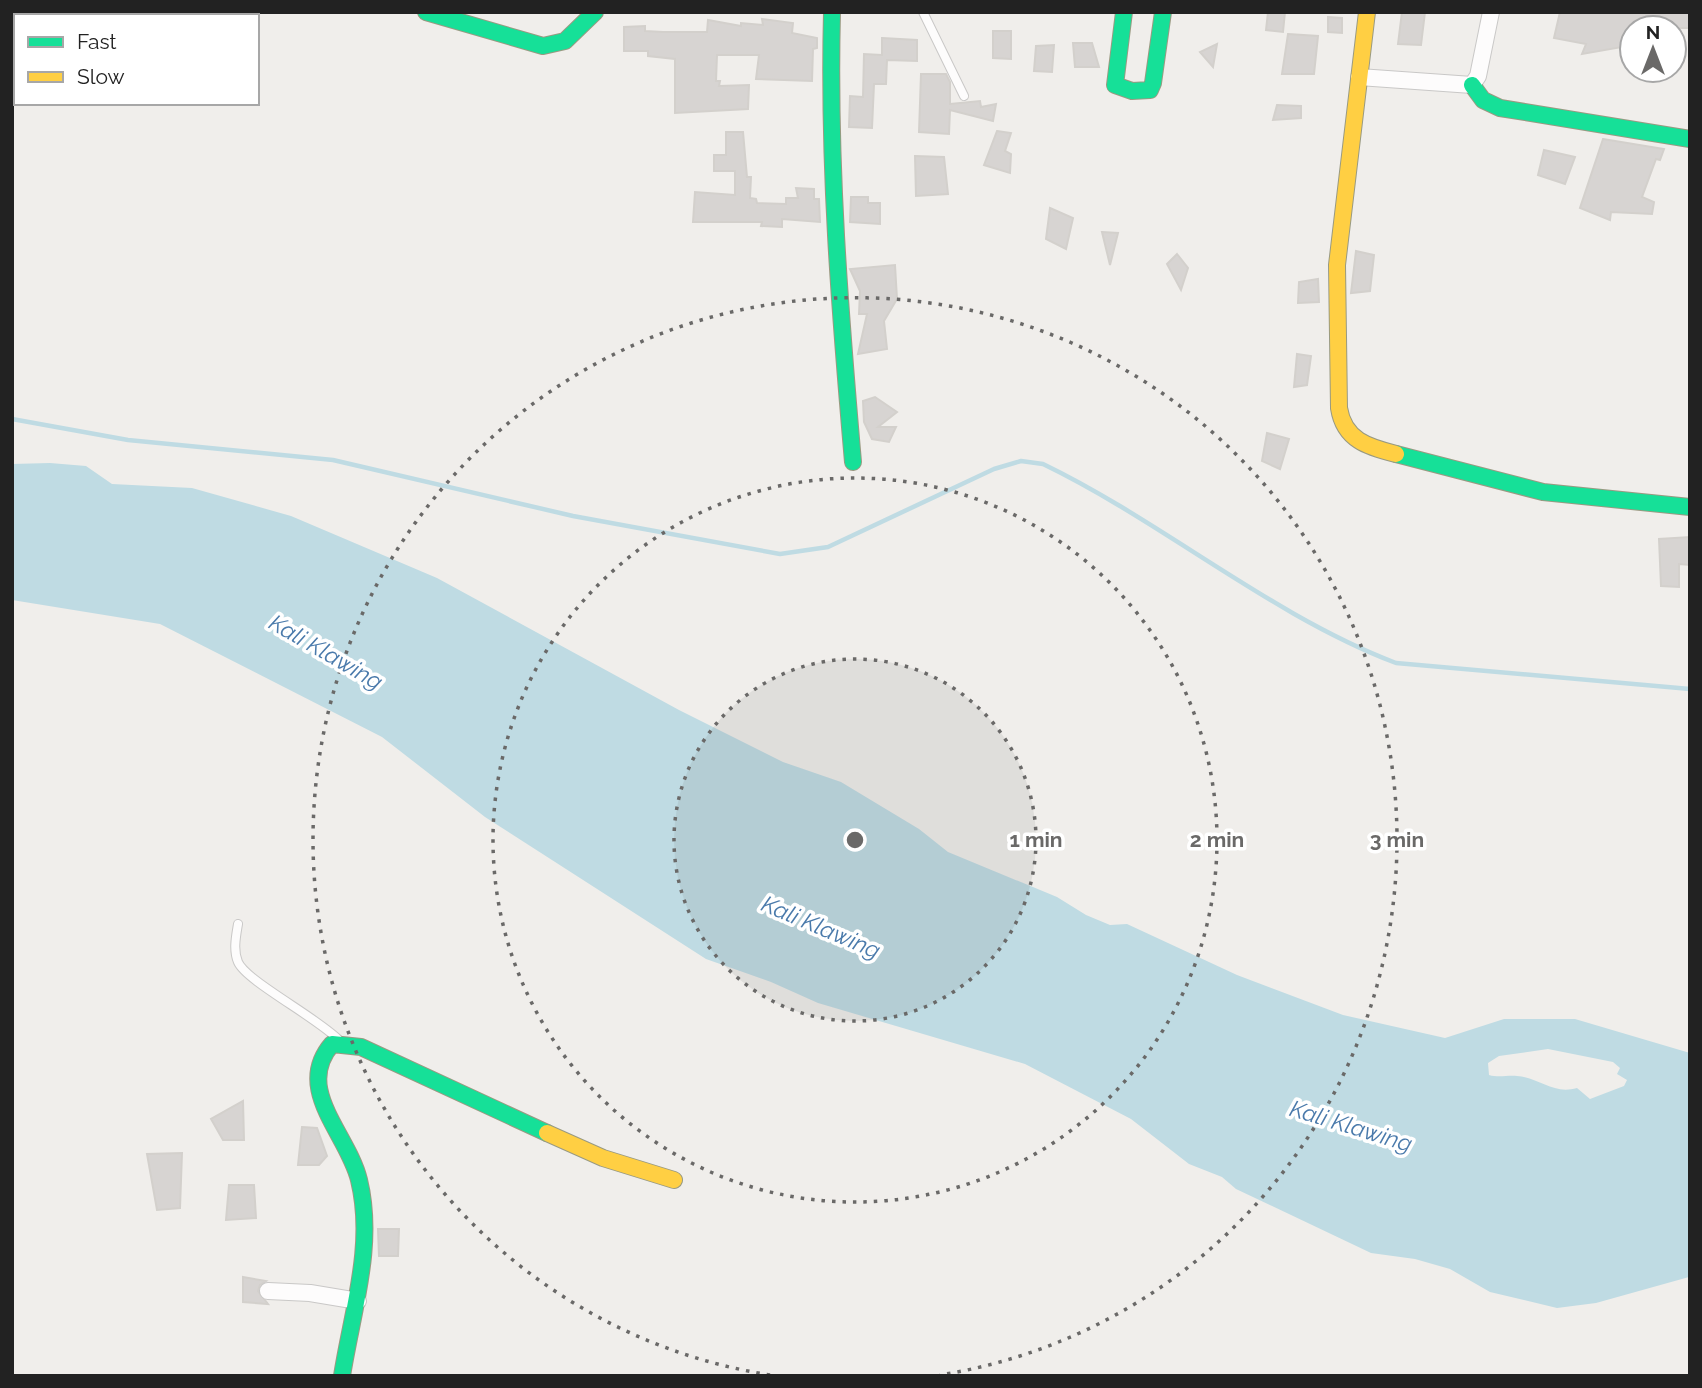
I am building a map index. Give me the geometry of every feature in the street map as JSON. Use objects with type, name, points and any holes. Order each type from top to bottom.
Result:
[{"type":"street","points":[[426,12],[539,46],[552,46],[565,39],[595,12]]},
{"type":"street","points":[[832,12],[829,114],[836,267],[853,462]]},
{"type":"street","points":[[1124,12],[1115,85],[1119,89],[1144,92],[1152,88],[1163,12]]},
{"type":"street","points":[[1367,12],[1337,265],[1339,408],[1345,431],[1357,442],[1375,449],[1543,492],[1690,507]]},
{"type":"street","points":[[1472,85],[1478,76],[1491,12]]},
{"type":"street","points":[[1359,77],[1472,85],[1483,100],[1500,108],[1690,139]]},
{"type":"street","points":[[342,1376],[358,1301],[364,1205],[350,1153],[323,1102],[315,1073],[323,1051],[332,1044],[342,1043],[372,1052],[603,1158],[674,1180]]},
{"type":"street","points":[[268,1291],[310,1293],[358,1301]]},
{"type":"lane","points":[[923,12],[964,96]]},
{"type":"lane","points":[[238,924],[237,955],[249,977],[325,1025],[342,1043]]},
{"type":"water","name":"Kali Klawing","points":[[12,464],[86,466],[112,484],[192,488],[291,516],[437,578],[679,710],[783,762],[841,782],[919,829],[948,852],[1057,897],[1086,915],[1110,925],[1127,924],[1237,975],[1343,1015],[1445,1038],[1504,1019],[1575,1019],[1690,1053],[1689,1277],[1596,1303],[1557,1308],[1490,1292],[1450,1269],[1415,1259],[1371,1253],[1236,1189],[1222,1177],[1189,1164],[1131,1119],[1025,1064],[818,1003],[771,982],[706,959],[485,817],[382,737],[160,624],[12,600]],"holes":[[[1548,1049],[1613,1062],[1620,1068],[1617,1074],[1627,1080],[1624,1086],[1590,1099],[1577,1088],[1554,1088],[1525,1077],[1489,1075],[1488,1063],[1499,1056]]]},
{"type":"building","points":[[1268,12],[1285,12],[1283,32],[1266,30]]},
{"type":"building","points":[[1402,12],[1425,12],[1421,45],[1398,44]]},
{"type":"building","points":[[1560,12],[1690,12],[1690,28],[1688,14],[1618,14],[1618,48],[1582,54],[1586,44],[1554,38]]},
{"type":"building","points":[[1328,17],[1342,18],[1342,33],[1328,32]]},
{"type":"building","points":[[762,19],[793,23],[792,33],[817,38],[817,48],[813,49],[812,81],[756,79],[759,55],[717,55],[716,81],[720,81],[719,86],[749,85],[748,109],[675,113],[675,59],[648,56],[648,51],[624,51],[624,27],[645,26],[645,31],[707,32],[708,20],[741,26],[741,23],[763,25]]},
{"type":"building","points":[[993,31],[1011,31],[1011,59],[993,58]]},
{"type":"building","points":[[1288,34],[1318,36],[1314,74],[1282,74]]},
{"type":"building","points":[[882,38],[917,40],[917,61],[887,60],[886,84],[874,84],[872,128],[849,127],[850,96],[863,97],[864,54],[882,55]]},
{"type":"building","points":[[1073,43],[1092,43],[1099,67],[1075,67]]},
{"type":"building","points":[[1217,44],[1213,67],[1200,52]]},
{"type":"building","points":[[1054,45],[1052,72],[1034,71],[1036,46]]},
{"type":"building","points":[[921,74],[946,74],[950,82],[950,104],[980,101],[981,107],[996,104],[993,121],[950,110],[949,134],[919,132]]},
{"type":"building","points":[[1277,105],[1301,106],[1301,118],[1273,120]]},
{"type":"building","points":[[997,131],[1011,133],[1005,151],[1011,154],[1010,173],[984,165]]},
{"type":"building","points":[[726,132],[743,132],[747,177],[751,177],[750,198],[756,199],[757,203],[786,204],[786,198],[798,198],[796,188],[814,189],[814,199],[819,199],[820,222],[782,219],[782,227],[761,226],[762,222],[693,222],[695,192],[735,195],[735,171],[714,171],[714,155],[726,155]]},
{"type":"building","points":[[1603,139],[1664,149],[1660,160],[1656,159],[1642,197],[1654,202],[1652,214],[1611,212],[1610,220],[1580,208]]},
{"type":"building","points":[[1544,150],[1575,157],[1565,184],[1538,175]]},
{"type":"building","points":[[915,156],[944,157],[948,194],[916,196]]},
{"type":"building","points":[[851,197],[868,197],[868,203],[880,203],[880,224],[850,222]]},
{"type":"building","points":[[1050,208],[1073,218],[1066,249],[1046,239]]},
{"type":"building","points":[[1102,232],[1118,233],[1110,265]]},
{"type":"building","points":[[1356,251],[1374,255],[1370,291],[1351,293]]},
{"type":"building","points":[[1177,254],[1188,268],[1181,290],[1167,264]]},
{"type":"building","points":[[895,265],[897,299],[884,321],[887,349],[858,354],[867,314],[859,314],[860,291],[850,269]]},
{"type":"building","points":[[1318,279],[1319,302],[1298,303],[1299,282]]},
{"type":"building","points":[[1297,354],[1311,356],[1307,385],[1294,387]]},
{"type":"building","points":[[875,397],[897,412],[878,427],[896,427],[889,442],[872,439],[864,422],[863,401]]},
{"type":"building","points":[[1267,433],[1289,439],[1280,469],[1262,461]]},
{"type":"building","points":[[1690,537],[1690,565],[1679,564],[1679,587],[1661,586],[1659,539]]},
{"type":"building","points":[[243,1101],[244,1140],[223,1140],[211,1119]]},
{"type":"building","points":[[302,1127],[317,1128],[327,1156],[319,1165],[298,1165]]},
{"type":"building","points":[[182,1153],[180,1208],[157,1210],[147,1154]]},
{"type":"building","points":[[229,1185],[254,1185],[256,1218],[226,1220]]},
{"type":"building","points":[[378,1229],[399,1229],[398,1256],[379,1256]]},
{"type":"building","points":[[243,1277],[266,1281],[260,1285],[258,1291],[268,1304],[243,1302]]},
{"type":"waterway","points":[[12,419],[128,440],[333,460],[573,516],[780,554],[828,547],[994,469],[1021,461],[1043,464],[1088,487],[1305,620],[1396,663],[1690,689]]},
{"type":"traffic: fast","points":[[426,12],[543,46],[565,41],[595,12]]},
{"type":"traffic: fast","points":[[832,12],[833,181],[853,462]]},
{"type":"traffic: fast","points":[[1124,12],[1115,85],[1132,91],[1150,90],[1153,83],[1163,12]]},
{"type":"traffic: fast","points":[[1472,85],[1483,100],[1500,108],[1690,139]]},
{"type":"traffic: fast","points":[[1396,454],[1543,492],[1690,507]]},
{"type":"traffic: fast","points":[[342,1376],[360,1278],[364,1229],[359,1180],[327,1112],[318,1078],[322,1061],[332,1044],[361,1047],[547,1133]]},
{"type":"traffic: slow","points":[[1367,12],[1337,265],[1339,408],[1346,428],[1352,435],[1367,445],[1396,454]]},
{"type":"traffic: slow","points":[[547,1133],[603,1158],[674,1180]]}]
